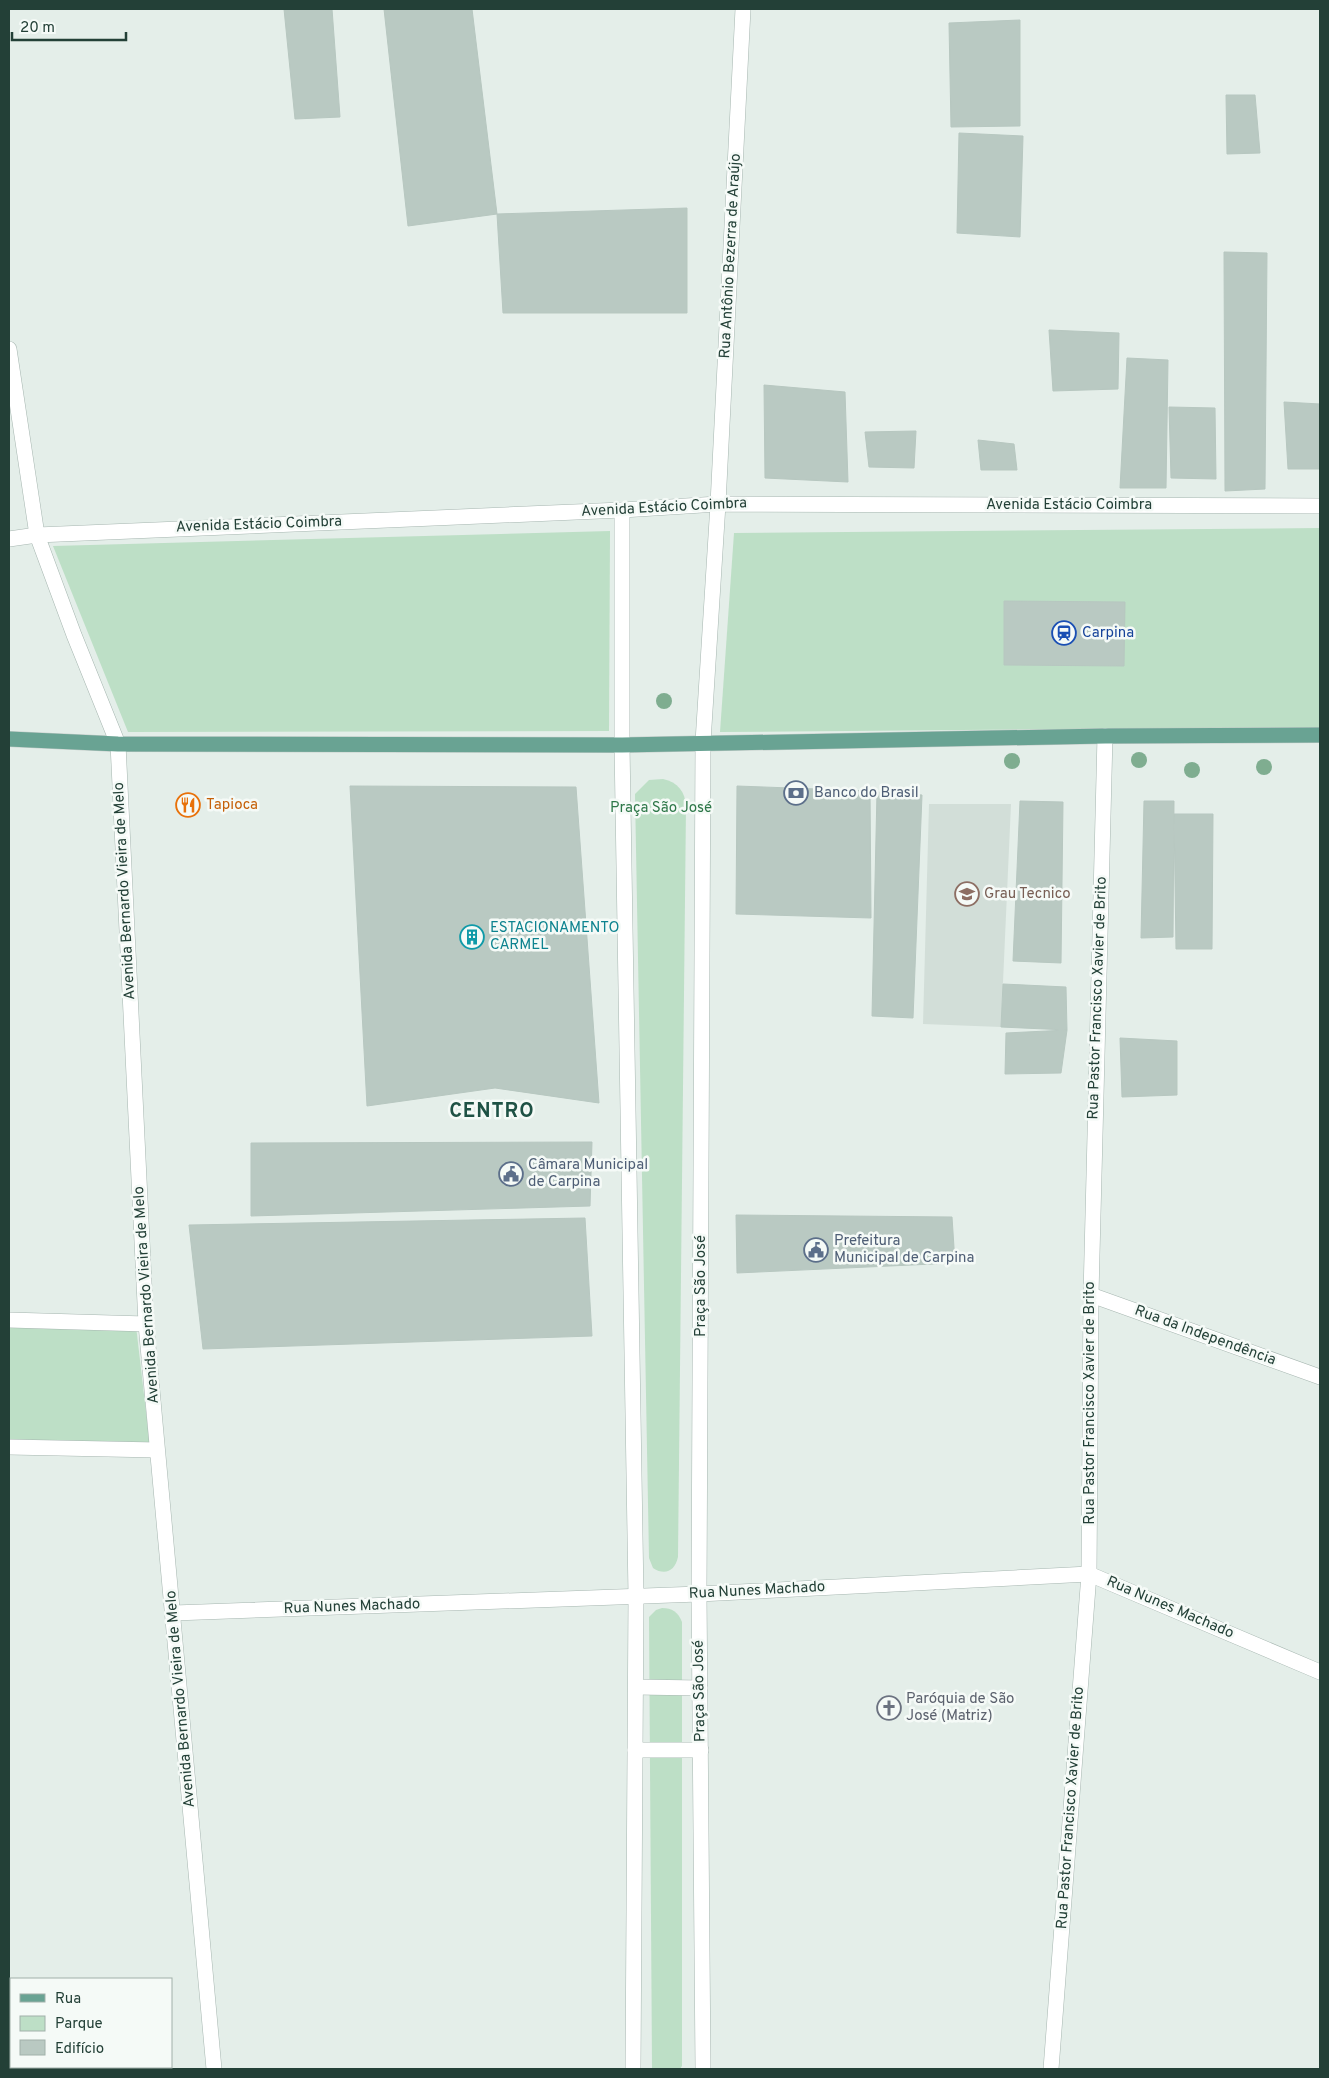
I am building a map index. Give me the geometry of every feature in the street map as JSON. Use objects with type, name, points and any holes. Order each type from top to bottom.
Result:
[{"type":"main road","points":[[9,739],[118,744],[622,745],[1105,736],[1320,735]]},
{"type":"street","name":"Rua Antônio Bezerra de Araújo","points":[[718,504],[743,9]]},
{"type":"street","name":"Avenida Bernardo Vieira de Melo","points":[[9,348],[37,535],[74,635],[118,744],[146,1324],[174,1613],[214,2069]]},
{"type":"street","name":"Avenida Estácio Coimbra","points":[[9,539],[37,535],[622,510],[718,504],[1320,506]]},
{"type":"street","name":"Praça São José","points":[[703,2069],[699,1594],[703,742],[718,504]]},
{"type":"street","points":[[622,510],[622,745],[636,1596],[633,2069]]},
{"type":"street","name":"Rua Pastor Francisco Xavier de Brito","points":[[1051,2069],[1089,1574],[1090,1295],[1105,736]]},
{"type":"street","name":"Rua da Independência","points":[[1090,1295],[1320,1377]]},
{"type":"street","points":[[9,1320],[146,1324]]},
{"type":"street","points":[[9,1447],[157,1450]]},
{"type":"street","name":"Rua Nunes Machado","points":[[174,1613],[699,1594],[1089,1574],[1320,1672]]},
{"type":"street","points":[[636,1687],[700,1688]]},
{"type":"street","points":[[635,1750],[701,1750]]},
{"type":"shaded area","name":"Grau Tecnico","points":[[929,804],[1011,804],[1001,1027],[923,1024]]},
{"type":"green space","points":[[1320,528],[1320,727],[720,732],[734,533]]},
{"type":"green space","points":[[610,531],[609,731],[128,732],[53,546]]},
{"type":"green space","name":"Praça São José","points":[[663,779],[680,788],[686,806],[678,1557],[675,1566],[665,1572],[653,1568],[649,1558],[635,794],[649,780]]},
{"type":"green space","points":[[9,1323],[136,1326],[150,1446],[9,1443]]},
{"type":"green space","points":[[662,1608],[674,1611],[682,1622],[682,2066],[680,2069],[652,2068],[649,1617],[656,1610]]},
{"type":"building","points":[[284,9],[332,9],[340,117],[295,119]]},
{"type":"building","points":[[384,9],[472,9],[497,214],[408,226]]},
{"type":"building","points":[[1020,20],[1020,126],[951,127],[949,23]]},
{"type":"building","points":[[1226,95],[1255,95],[1260,153],[1227,154]]},
{"type":"building","points":[[959,133],[1023,136],[1020,237],[957,233]]},
{"type":"building","points":[[687,208],[687,313],[503,313],[497,214]]},
{"type":"building","points":[[1224,252],[1267,253],[1265,489],[1225,491]]},
{"type":"building","points":[[1049,330],[1119,333],[1118,389],[1053,391]]},
{"type":"building","points":[[1127,358],[1168,360],[1166,488],[1120,488]]},
{"type":"building","points":[[764,385],[845,392],[848,482],[765,478]]},
{"type":"building","points":[[1284,402],[1320,404],[1320,469],[1288,469]]},
{"type":"building","points":[[1169,407],[1215,408],[1216,479],[1171,478]]},
{"type":"building","points":[[916,431],[914,468],[869,467],[865,432]]},
{"type":"building","points":[[978,440],[1014,444],[1017,470],[981,470]]},
{"type":"building","name":"Carpina","points":[[1004,601],[1125,602],[1124,666],[1004,665]]},
{"type":"building","name":"ESTACIONAMENTO CARMEL","points":[[350,786],[576,787],[599,1103],[495,1088],[367,1106]]},
{"type":"building","points":[[737,786],[870,791],[871,918],[736,914]]},
{"type":"building","points":[[877,792],[922,795],[913,1018],[872,1016]]},
{"type":"building","points":[[1020,801],[1063,802],[1061,963],[1013,961]]},
{"type":"building","points":[[1144,801],[1174,801],[1173,937],[1141,938]]},
{"type":"building","points":[[1174,814],[1213,814],[1212,949],[1176,949]]},
{"type":"building","points":[[1003,984],[1066,987],[1067,1030],[1001,1027]]},
{"type":"building","points":[[1067,1030],[1061,1073],[1005,1074],[1006,1033]]},
{"type":"building","points":[[1120,1038],[1177,1041],[1177,1095],[1122,1097]]},
{"type":"building","points":[[592,1142],[590,1206],[251,1216],[251,1143]]},
{"type":"building","points":[[736,1215],[952,1217],[955,1263],[737,1273]]},
{"type":"building","points":[[585,1218],[592,1336],[203,1349],[189,1225]]},
{"type":"place","name":"Carpina","points":[[1064,633]]},
{"type":"place","name":"Banco do Brasil","points":[[796,793]]},
{"type":"place","name":"Tapioca","points":[[188,805]]},
{"type":"place","name":"Grau Tecnico","points":[[967,894]]},
{"type":"place","name":"ESTACIONAMENTO CARMEL","points":[[472,937]]},
{"type":"place","name":"Câmara Municipal de Carpina","points":[[511,1174]]},
{"type":"place","name":"Prefeitura Municipal de Carpina","points":[[816,1250]]},
{"type":"place","name":"Paróquia de São José (Matriz)","points":[[889,1708]]},
{"type":"district","name":"CENTRO","points":[[492,1112]]}]
